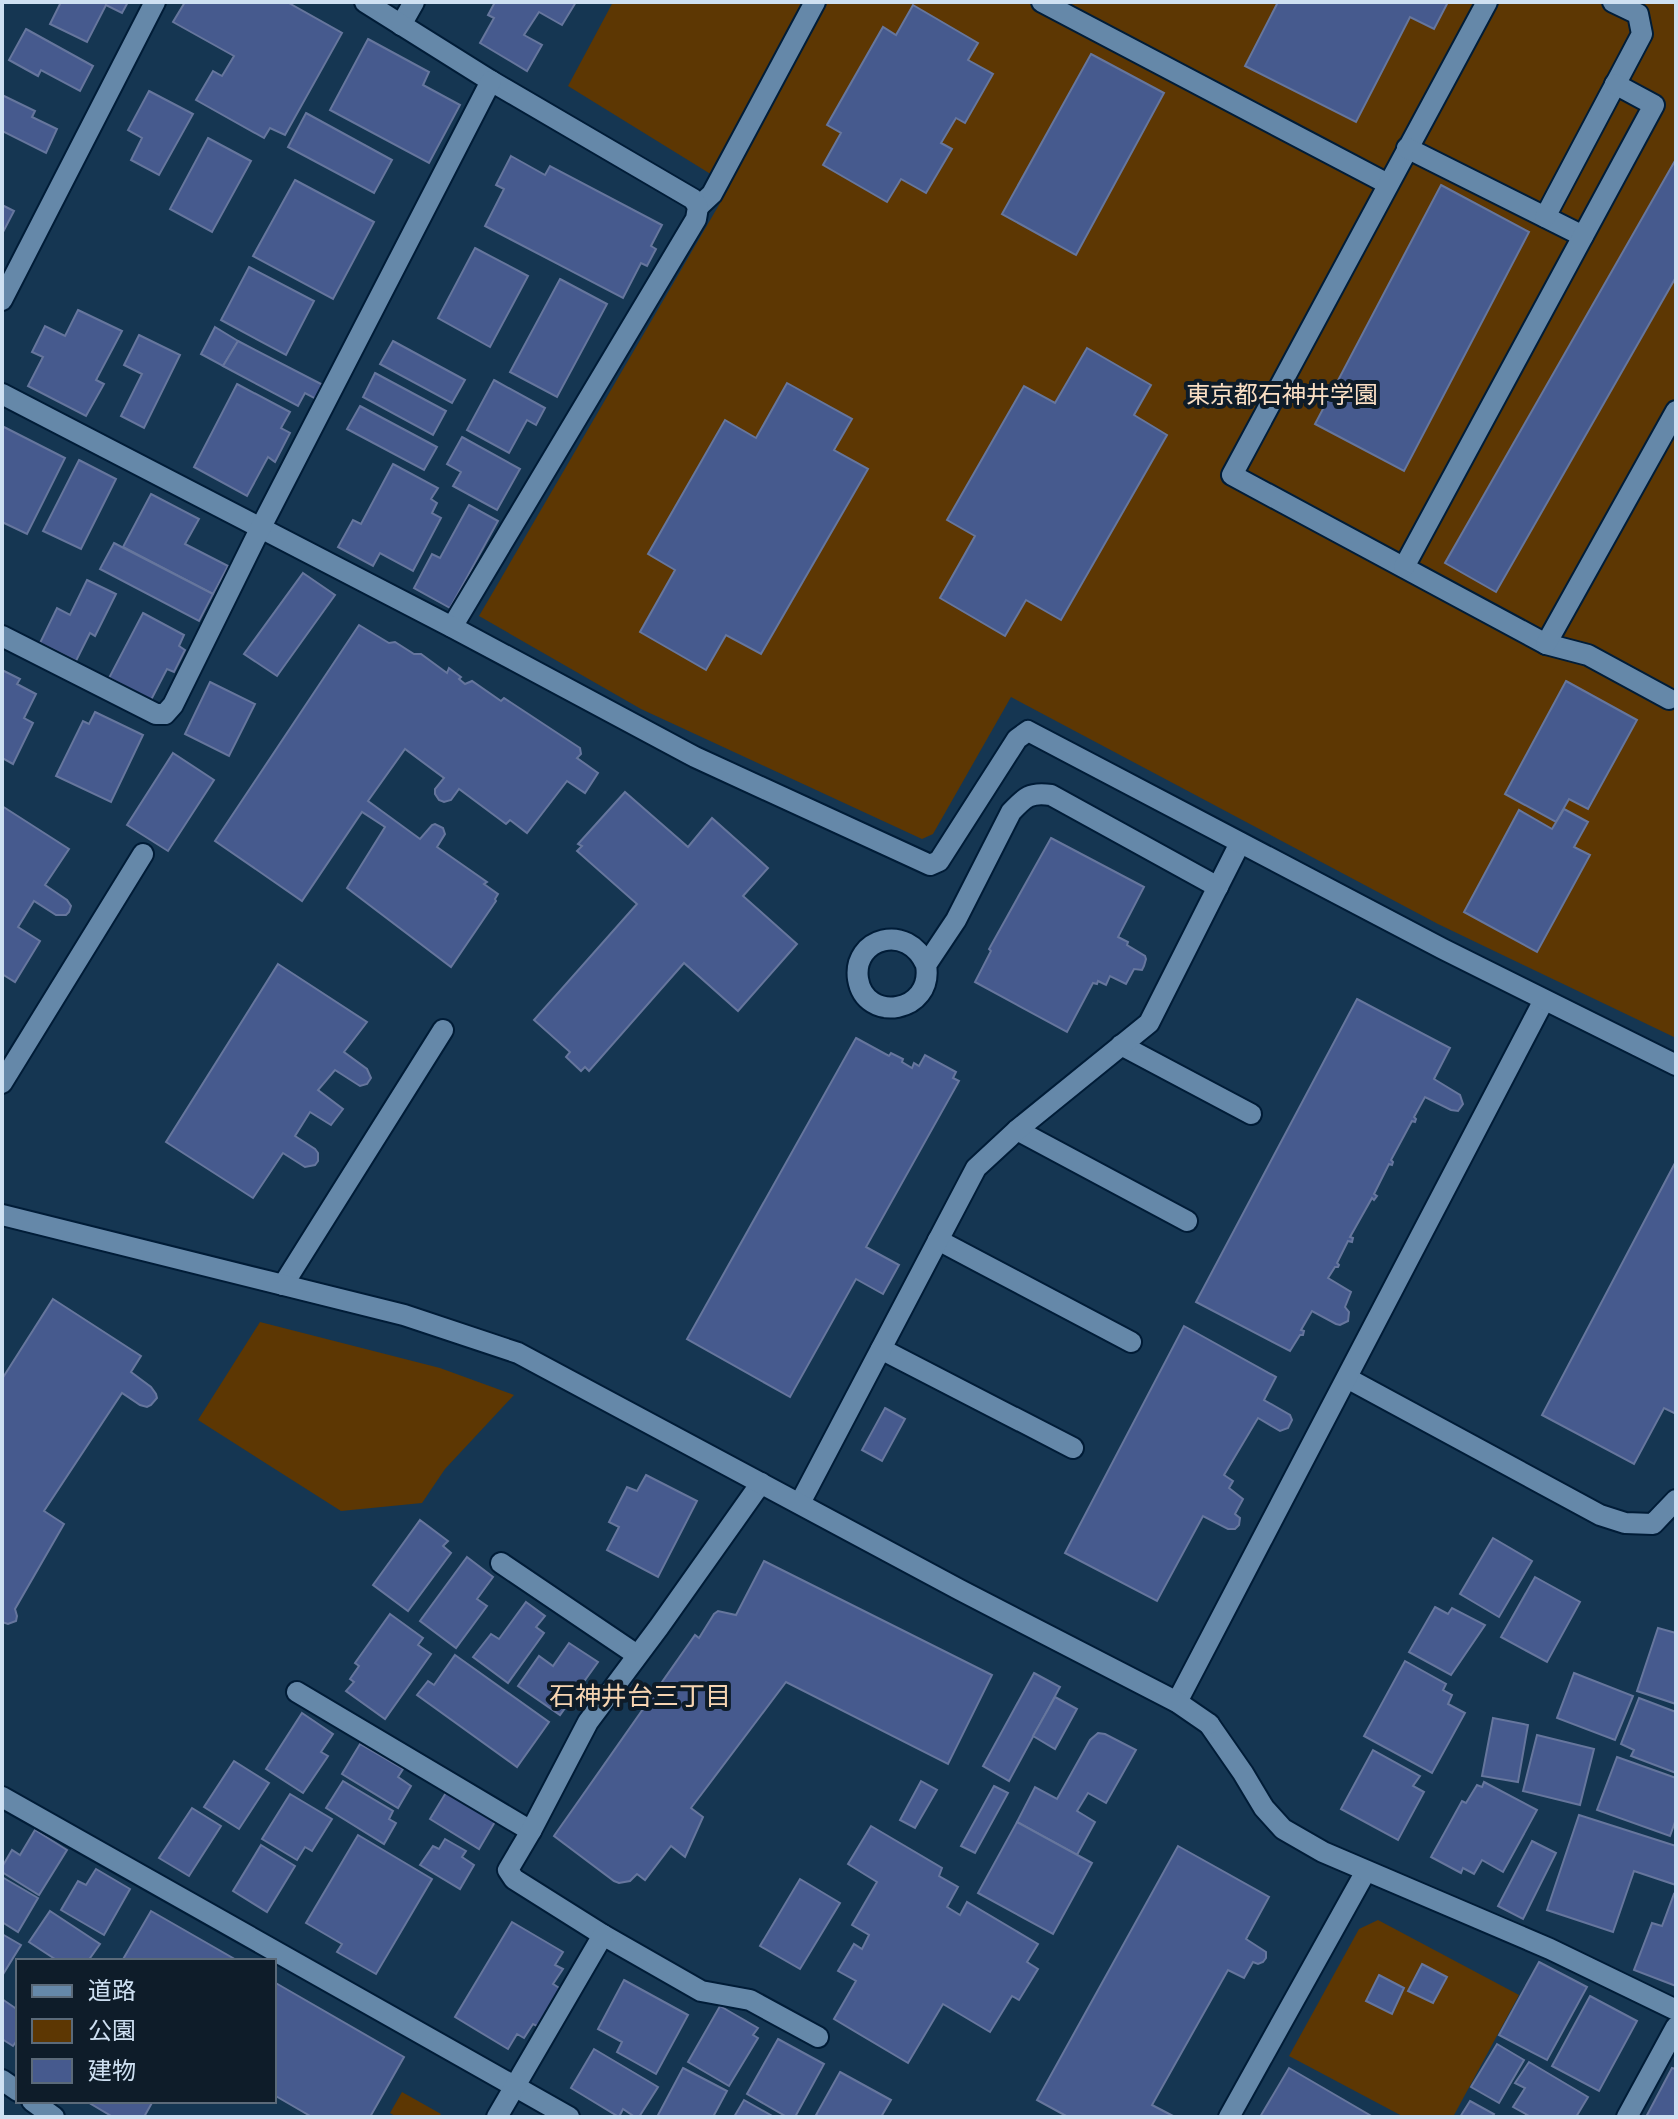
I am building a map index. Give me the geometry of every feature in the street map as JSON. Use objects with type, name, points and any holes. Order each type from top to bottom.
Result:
[{"type":"street","points":[[2,300],[155,2]]},
{"type":"street","points":[[365,2],[491,81],[693,199],[698,207]]},
{"type":"street","points":[[401,25],[414,2]]},
{"type":"street","points":[[452,627],[696,219],[698,207],[712,194],[815,2]]},
{"type":"street","points":[[1042,2],[1388,184]]},
{"type":"street","points":[[1487,2],[1232,475],[1546,644],[1588,655],[1669,699]]},
{"type":"street","points":[[1545,217],[1642,34],[1638,14],[1613,2]]},
{"type":"street","points":[[2,636],[156,714],[165,714],[173,705],[261,527],[491,81]]},
{"type":"street","points":[[1404,567],[1654,105],[1615,84]]},
{"type":"street","points":[[1407,148],[1583,236]]},
{"type":"street","points":[[2,394],[452,627],[695,757],[930,865],[939,861],[1017,739],[1028,731],[1544,1000],[1676,1065]]},
{"type":"street","points":[[1546,644],[1676,411]]},
{"type":"street","points":[[926,965],[956,920],[1011,812],[1024,798],[1037,793],[1051,795],[1218,887]]},
{"type":"street","points":[[800,1503],[976,1168],[1017,1130],[1149,1023],[1240,843]]},
{"type":"street","points":[[2,1083],[143,854]]},
{"type":"street","points":[[1177,1702],[1544,1000]]},
{"type":"street","points":[[283,1285],[443,1030]]},
{"type":"street","points":[[1121,1045],[1251,1114]]},
{"type":"street","points":[[1017,1130],[1187,1221]]},
{"type":"street","points":[[2,1215],[404,1315],[518,1353],[960,1590],[1177,1702],[1209,1724],[1264,1808],[1283,1829],[1323,1852],[1550,1949],[1676,2010]]},
{"type":"street","points":[[938,1240],[1131,1342]]},
{"type":"street","points":[[881,1349],[1073,1448]]},
{"type":"street","points":[[1347,1378],[1600,1515],[1625,1523],[1653,1524],[1676,1500]]},
{"type":"street","points":[[761,1483],[588,1722],[508,1870],[514,1879],[603,1935],[701,1991],[750,2000],[818,2037]]},
{"type":"street","points":[[501,1563],[637,1655]]},
{"type":"street","points":[[297,1692],[531,1831]]},
{"type":"street","points":[[2,1797],[569,2117]]},
{"type":"street","points":[[1229,2117],[1366,1871]]},
{"type":"street","points":[[497,2117],[603,1935]]},
{"type":"street","points":[[1627,2117],[1676,2027]]},
{"type":"street","points":[[35,2103],[54,2117]]},
{"type":"green space","name":"東京都石神井学園","points":[[613,2],[1676,2],[1676,1038],[1438,924],[1011,697],[933,834],[922,839],[641,709],[479,616],[730,186],[568,86]]},
{"type":"green space","points":[[260,1322],[440,1368],[514,1395],[445,1469],[422,1503],[341,1511],[198,1420]]},
{"type":"green space","points":[[1378,1920],[1519,1995],[1453,2117],[1404,2117],[1289,2056],[1359,1929]]},
{"type":"green space","points":[[402,2092],[441,2114],[439,2117],[397,2117],[390,2113]]},
{"type":"building","points":[[61,2],[128,2],[122,13],[106,5],[87,42],[50,24]]},
{"type":"building","points":[[185,2],[287,2],[342,33],[285,135],[270,128],[264,138],[196,100],[213,71],[222,76],[234,56],[173,22]]},
{"type":"building","points":[[495,2],[576,2],[562,25],[539,12],[524,35],[542,45],[527,71],[480,43],[494,18],[488,15]]},
{"type":"building","points":[[1278,2],[1448,2],[1434,29],[1410,17],[1356,122],[1245,66]]},
{"type":"building","points":[[913,5],[978,43],[968,60],[993,74],[965,123],[956,118],[941,143],[952,149],[926,193],[901,179],[887,202],[823,165],[841,133],[827,125],[883,27],[896,35]]},
{"type":"building","points":[[26,29],[93,66],[80,91],[41,70],[38,76],[9,60]]},
{"type":"building","points":[[368,39],[429,72],[423,85],[460,105],[429,163],[330,110]]},
{"type":"building","points":[[1091,54],[1164,93],[1076,255],[1002,214]]},
{"type":"building","points":[[149,91],[193,114],[159,175],[131,160],[142,138],[128,130]]},
{"type":"building","points":[[2,95],[35,111],[32,117],[57,129],[46,153],[2,131]]},
{"type":"building","points":[[306,113],[392,160],[374,193],[288,147]]},
{"type":"building","points":[[208,138],[251,161],[212,232],[170,209]]},
{"type":"building","points":[[511,156],[545,175],[550,166],[662,225],[651,246],[656,249],[647,266],[641,263],[623,298],[485,226],[504,189],[496,185]]},
{"type":"building","points":[[1676,159],[1676,277],[1496,592],[1445,563]]},
{"type":"building","points":[[295,180],[374,222],[333,299],[253,256]]},
{"type":"building","points":[[1441,185],[1529,232],[1404,471],[1315,424]]},
{"type":"building","points":[[2,205],[14,211],[2,234]]},
{"type":"building","points":[[475,248],[528,276],[490,347],[438,318]]},
{"type":"building","points":[[249,267],[314,301],[286,355],[221,320]]},
{"type":"building","points":[[560,279],[607,304],[557,397],[510,372]]},
{"type":"building","points":[[78,310],[122,331],[96,380],[104,384],[86,416],[28,386],[43,357],[32,352],[45,326],[65,336]]},
{"type":"building","points":[[215,327],[238,341],[223,366],[201,354]]},
{"type":"building","points":[[139,335],[180,355],[144,428],[121,416],[142,374],[124,365]]},
{"type":"building","points":[[238,341],[323,385],[316,399],[305,393],[298,406],[223,366]]},
{"type":"building","points":[[393,341],[465,380],[452,403],[380,364]]},
{"type":"building","points":[[1087,348],[1151,385],[1134,415],[1167,435],[1061,620],[1026,600],[1005,636],[940,598],[975,536],[947,520],[1024,386],[1055,403]]},
{"type":"building","points":[[375,373],[446,411],[433,435],[363,397]]},
{"type":"building","points":[[494,380],[545,408],[536,425],[527,420],[509,453],[467,430]]},
{"type":"building","points":[[787,383],[852,419],[834,450],[868,469],[761,654],[726,635],[706,670],[640,632],[675,570],[648,554],[725,420],[756,438]]},
{"type":"building","points":[[237,384],[290,412],[281,428],[290,433],[275,462],[268,457],[247,496],[194,467]]},
{"type":"building","points":[[360,406],[437,447],[424,470],[347,429]]},
{"type":"building","points":[[2,426],[65,458],[27,534],[2,522]]},
{"type":"building","points":[[462,437],[520,469],[497,510],[453,486],[461,472],[447,464]]},
{"type":"building","points":[[79,460],[116,479],[81,549],[43,531]]},
{"type":"building","points":[[393,464],[438,488],[431,499],[437,503],[432,513],[441,518],[413,571],[380,553],[373,566],[338,547],[353,520],[361,524]]},
{"type":"building","points":[[151,494],[199,519],[185,544],[228,566],[213,594],[123,547]]},
{"type":"building","points":[[469,505],[498,521],[450,608],[414,588],[432,554],[440,558]]},
{"type":"building","points":[[114,543],[213,594],[199,621],[100,569]]},
{"type":"building","points":[[303,573],[335,595],[277,676],[244,654]]},
{"type":"building","points":[[87,580],[116,594],[95,636],[90,633],[76,661],[40,643],[57,608],[70,615]]},
{"type":"building","points":[[143,613],[184,635],[179,646],[185,650],[174,672],[167,669],[151,700],[109,678]]},
{"type":"building","points":[[359,625],[389,643],[395,642],[414,654],[421,654],[447,673],[449,668],[465,684],[472,681],[501,701],[504,698],[580,748],[581,754],[577,758],[598,773],[585,793],[567,781],[527,833],[510,820],[506,824],[459,789],[451,800],[439,800],[435,789],[444,778],[405,749],[368,801],[420,839],[432,825],[443,828],[445,834],[437,847],[487,882],[484,884],[498,894],[451,967],[347,888],[385,827],[362,812],[302,901],[215,841]]},
{"type":"building","points":[[2,670],[20,679],[17,684],[36,694],[24,718],[33,723],[13,764],[2,758]]},
{"type":"building","points":[[1566,681],[1637,720],[1588,809],[1569,799],[1556,822],[1505,794]]},
{"type":"building","points":[[210,682],[255,704],[229,756],[185,734]]},
{"type":"building","points":[[95,712],[143,735],[111,802],[56,776],[83,721],[89,724]]},
{"type":"building","points":[[173,753],[214,780],[168,851],[127,825]]},
{"type":"building","points":[[625,792],[688,847],[712,818],[768,868],[743,896],[797,944],[738,1011],[684,963],[589,1071],[585,1067],[581,1071],[566,1057],[570,1052],[534,1020],[637,904],[577,851],[582,846],[578,844]]},
{"type":"building","points":[[2,806],[69,849],[45,885],[67,900],[71,906],[69,912],[56,915],[34,901],[18,927],[40,941],[15,982],[2,974]]},
{"type":"building","points":[[1564,809],[1588,822],[1574,847],[1590,855],[1537,952],[1464,912],[1519,810],[1552,829]]},
{"type":"building","points":[[1051,838],[1144,887],[1118,937],[1145,956],[1142,970],[1134,969],[1126,984],[1110,976],[1106,985],[1098,981],[1097,984],[1093,983],[1067,1032],[975,982],[991,951],[989,949]]},
{"type":"building","points":[[278,964],[367,1022],[344,1052],[367,1069],[371,1078],[367,1084],[360,1086],[335,1070],[318,1090],[343,1109],[331,1125],[310,1112],[295,1136],[315,1149],[318,1161],[305,1167],[283,1153],[253,1198],[166,1142]]},
{"type":"building","points":[[1357,999],[1450,1048],[1434,1079],[1460,1095],[1463,1104],[1458,1111],[1451,1110],[1425,1097],[1414,1117],[1415,1122],[1412,1121],[1391,1160],[1392,1165],[1389,1164],[1374,1194],[1377,1196],[1374,1200],[1372,1198],[1350,1237],[1353,1238],[1352,1242],[1348,1241],[1338,1267],[1328,1278],[1351,1292],[1345,1307],[1349,1312],[1348,1321],[1336,1324],[1312,1311],[1301,1330],[1304,1331],[1303,1335],[1290,1351],[1196,1302]]},
{"type":"building","points":[[856,1038],[889,1056],[891,1053],[903,1059],[902,1062],[912,1068],[914,1063],[919,1066],[925,1055],[956,1072],[953,1078],[959,1081],[866,1247],[899,1265],[883,1294],[856,1279],[790,1397],[687,1339]]},
{"type":"building","points":[[1675,1163],[1676,1414],[1664,1408],[1634,1464],[1542,1415]]},
{"type":"building","points":[[53,1299],[141,1356],[131,1372],[151,1387],[157,1398],[147,1407],[122,1393],[44,1511],[64,1524],[15,1609],[16,1621],[8,1624],[2,1622],[2,1379]]},
{"type":"building","points":[[1184,1326],[1276,1377],[1264,1400],[1290,1415],[1292,1420],[1288,1428],[1280,1431],[1258,1418],[1224,1475],[1233,1481],[1229,1488],[1243,1499],[1235,1514],[1240,1518],[1239,1525],[1228,1529],[1203,1516],[1157,1601],[1065,1553]]},
{"type":"building","points":[[885,1408],[905,1419],[882,1461],[862,1450]]},
{"type":"building","points":[[646,1475],[697,1501],[658,1577],[607,1550],[619,1527],[609,1522],[627,1487],[637,1491]]},
{"type":"building","points":[[420,1520],[448,1541],[443,1546],[451,1553],[408,1611],[373,1585]]},
{"type":"building","points":[[1493,1538],[1532,1561],[1499,1617],[1460,1594]]},
{"type":"building","points":[[467,1557],[493,1577],[477,1599],[487,1606],[456,1648],[420,1621]]},
{"type":"building","points":[[764,1561],[992,1675],[948,1764],[786,1682],[691,1808],[703,1817],[685,1857],[671,1846],[645,1880],[637,1874],[630,1881],[614,1881],[554,1836],[695,1635],[699,1638],[718,1611],[736,1615]]},
{"type":"building","points":[[1535,1577],[1580,1602],[1547,1662],[1501,1637]]},
{"type":"building","points":[[526,1602],[545,1616],[536,1627],[544,1633],[508,1683],[473,1657],[491,1634],[499,1639]]},
{"type":"building","points":[[1435,1607],[1448,1614],[1452,1608],[1485,1625],[1451,1675],[1409,1652]]},
{"type":"building","points":[[390,1614],[423,1638],[418,1645],[431,1654],[385,1719],[346,1691],[354,1682],[350,1679],[359,1666],[355,1663]]},
{"type":"building","points":[[1658,1628],[1676,1633],[1676,1704],[1637,1691]]},
{"type":"building","points":[[569,1643],[598,1662],[560,1715],[518,1686],[539,1656],[553,1666]]},
{"type":"building","points":[[455,1655],[549,1722],[517,1767],[417,1695],[428,1681],[434,1685]]},
{"type":"building","points":[[1405,1661],[1446,1684],[1443,1690],[1452,1695],[1448,1704],[1465,1713],[1432,1773],[1364,1736]]},
{"type":"building","points":[[1034,1673],[1060,1687],[1009,1781],[983,1766]]},
{"type":"building","points":[[1574,1673],[1633,1696],[1615,1740],[1557,1718]]},
{"type":"building","points":[[1055,1697],[1077,1709],[1055,1749],[1033,1736]]},
{"type":"building","points":[[1639,1698],[1676,1712],[1676,1773],[1631,1756],[1634,1750],[1621,1744]]},
{"type":"building","points":[[302,1713],[333,1734],[321,1752],[328,1756],[303,1793],[266,1769]]},
{"type":"building","points":[[1493,1718],[1528,1725],[1518,1782],[1482,1776]]},
{"type":"building","points":[[1098,1733],[1136,1750],[1106,1803],[1088,1793],[1077,1811],[1095,1822],[1077,1855],[1017,1822],[1035,1787],[1057,1799],[1090,1740]]},
{"type":"building","points":[[1537,1735],[1594,1749],[1580,1805],[1523,1791]]},
{"type":"building","points":[[360,1744],[403,1769],[398,1777],[411,1786],[398,1808],[342,1774]]},
{"type":"building","points":[[1373,1750],[1420,1776],[1413,1786],[1424,1792],[1398,1840],[1341,1809]]},
{"type":"building","points":[[1617,1757],[1676,1778],[1676,1819],[1670,1836],[1597,1810]]},
{"type":"building","points":[[234,1761],[269,1783],[239,1829],[204,1807]]},
{"type":"building","points":[[343,1781],[393,1811],[389,1819],[396,1823],[384,1844],[326,1808]]},
{"type":"building","points":[[921,1781],[937,1790],[915,1828],[900,1820]]},
{"type":"building","points":[[1484,1782],[1537,1810],[1503,1872],[1482,1860],[1474,1874],[1463,1868],[1461,1873],[1431,1857],[1462,1801],[1466,1803],[1477,1785],[1482,1787]]},
{"type":"building","points":[[994,1786],[1008,1793],[975,1853],[961,1846]]},
{"type":"building","points":[[447,1791],[496,1820],[479,1849],[430,1819]]},
{"type":"building","points":[[290,1794],[332,1819],[312,1851],[305,1847],[297,1860],[262,1839]]},
{"type":"building","points":[[192,1808],[221,1826],[189,1876],[159,1858]]},
{"type":"building","points":[[1579,1815],[1676,1846],[1676,1885],[1634,1871],[1613,1932],[1547,1910]]},
{"type":"building","points":[[1017,1822],[1092,1863],[1053,1934],[978,1893]]},
{"type":"building","points":[[871,1826],[942,1868],[939,1876],[958,1887],[947,1907],[960,1915],[967,1902],[1038,1944],[1027,1962],[1038,1969],[1019,2000],[1012,1996],[990,2032],[943,2004],[908,2063],[834,2019],[856,1981],[838,1971],[854,1944],[862,1949],[869,1935],[852,1925],[877,1882],[848,1864]]},
{"type":"building","points":[[35,1830],[67,1850],[39,1895],[2,1872],[12,1850],[20,1855]]},
{"type":"building","points":[[358,1835],[432,1879],[376,1974],[337,1952],[342,1944],[306,1923]]},
{"type":"building","points":[[445,1839],[466,1851],[462,1857],[474,1865],[460,1889],[420,1865],[433,1846],[439,1849]]},
{"type":"building","points":[[1532,1841],[1556,1853],[1523,1919],[1498,1906]]},
{"type":"building","points":[[261,1845],[295,1866],[267,1912],[233,1891]]},
{"type":"building","points":[[1178,1846],[1269,1897],[1246,1939],[1266,1952],[1266,1958],[1258,1964],[1253,1962],[1244,1978],[1228,1970],[1152,2105],[1175,2117],[1068,2117],[1037,2100]]},
{"type":"building","points":[[96,1869],[130,1889],[104,1935],[61,1910],[78,1881],[86,1885]]},
{"type":"building","points":[[2,1877],[38,1898],[18,1932],[2,1922]]},
{"type":"building","points":[[800,1879],[840,1903],[800,1969],[760,1946]]},
{"type":"building","points":[[1674,1894],[1676,1986],[1634,1970],[1652,1923],[1662,1926]]},
{"type":"building","points":[[50,1911],[100,1944],[89,1959],[55,1959],[29,1942]]},
{"type":"building","points":[[151,1911],[235,1959],[123,1959]]},
{"type":"building","points":[[512,1922],[563,1952],[555,1965],[563,1969],[553,1984],[561,1989],[539,2027],[533,2024],[524,2038],[517,2034],[508,2049],[455,2017]]},
{"type":"building","points":[[2,1934],[21,1945],[2,1976]]},
{"type":"building","points":[[1539,1962],[1587,1987],[1547,2060],[1499,2035]]},
{"type":"building","points":[[1422,1964],[1447,1977],[1433,2003],[1408,1991]]},
{"type":"building","points":[[1379,1975],[1404,1988],[1392,2014],[1366,2001]]},
{"type":"building","points":[[624,1980],[688,2015],[656,2074],[617,2052],[622,2042],[598,2029]]},
{"type":"building","points":[[276,1983],[404,2057],[370,2117],[312,2117],[276,2096]]},
{"type":"building","points":[[1590,1996],[1637,2021],[1599,2091],[1552,2066]]},
{"type":"building","points":[[2,1999],[16,2009],[16,2042],[13,2046],[2,2039]]},
{"type":"building","points":[[720,2006],[758,2028],[753,2035],[758,2038],[729,2086],[688,2062]]},
{"type":"building","points":[[778,2039],[824,2064],[795,2117],[787,2117],[747,2094]]},
{"type":"building","points":[[1497,2044],[1524,2060],[1499,2103],[1471,2087]]},
{"type":"building","points":[[594,2049],[658,2087],[639,2117],[623,2109],[619,2117],[571,2088]]},
{"type":"building","points":[[1529,2062],[1588,2097],[1576,2117],[1531,2117],[1513,2107],[1525,2088],[1515,2083]]},
{"type":"building","points":[[683,2068],[727,2091],[713,2117],[657,2117]]},
{"type":"building","points":[[1289,2068],[1373,2117],[1260,2117]]},
{"type":"building","points":[[1672,2068],[1676,2069],[1676,2117],[1646,2117]]},
{"type":"building","points":[[840,2072],[891,2100],[881,2117],[816,2115]]},
{"type":"building","points":[[744,2100],[774,2117],[734,2117]]},
{"type":"building","points":[[1470,2101],[1494,2114],[1492,2117],[1460,2117]]},
{"type":"building","points":[[89,2103],[152,2103],[144,2117],[113,2117]]},
{"type":"district","name":"石神井台三丁目","points":[[640,1696]]}]
